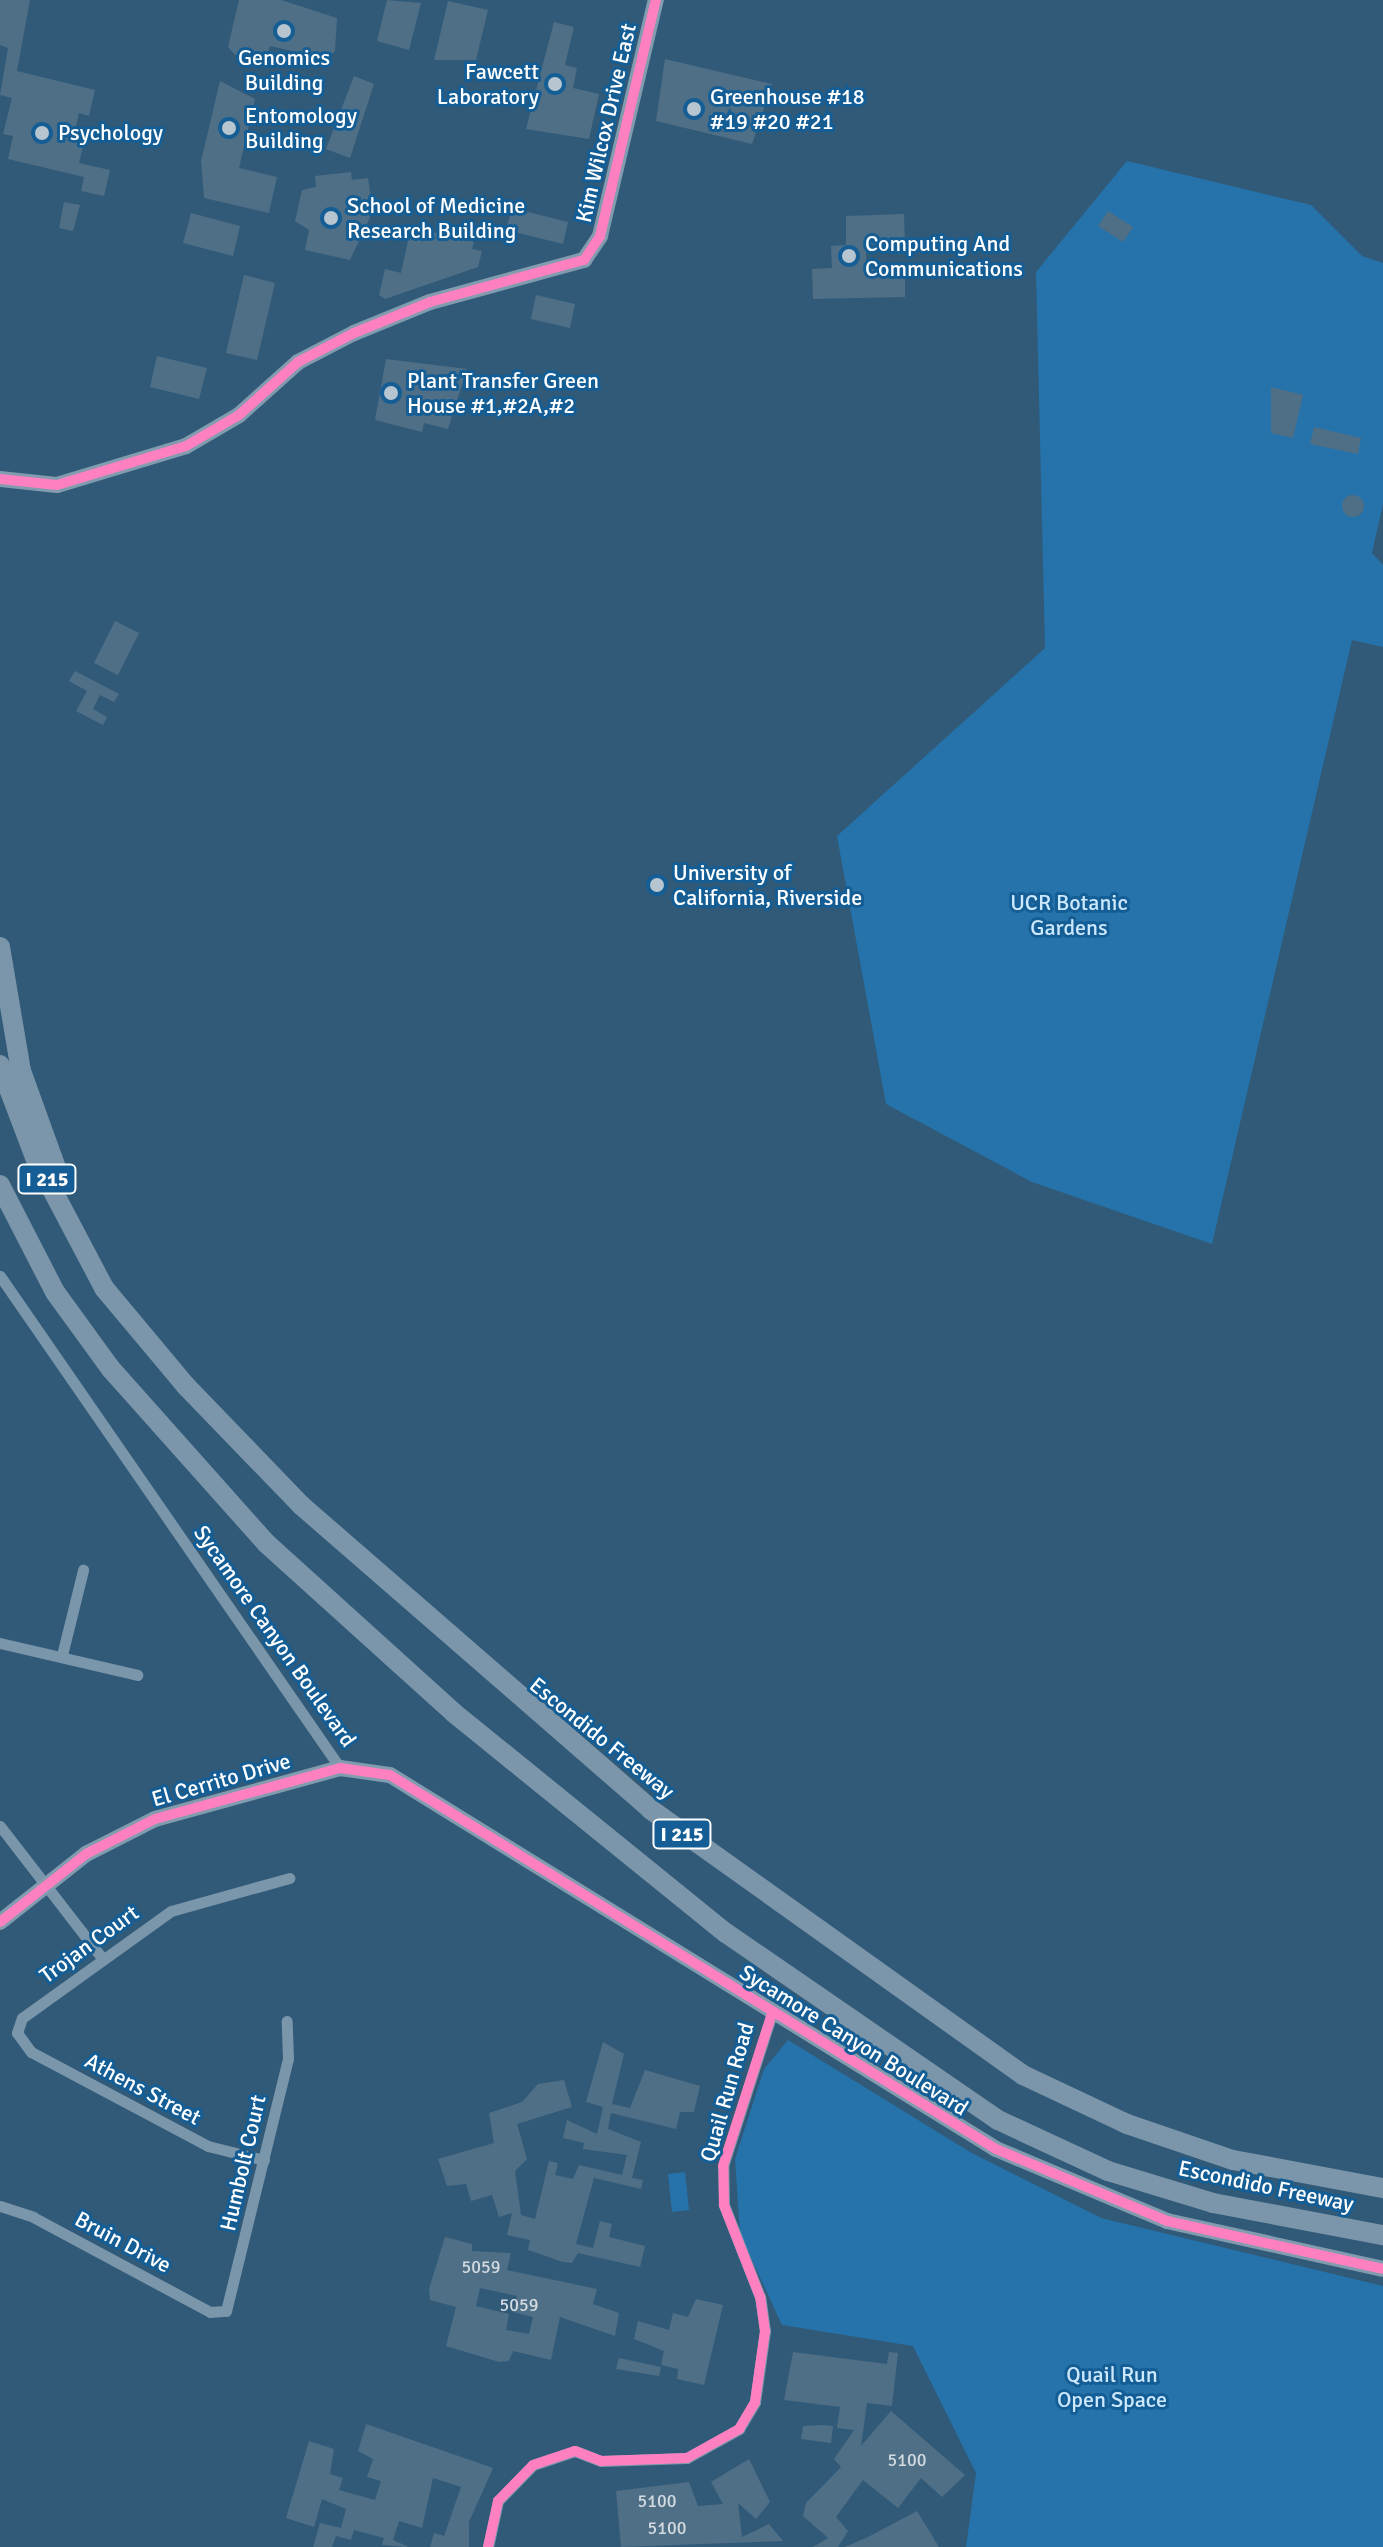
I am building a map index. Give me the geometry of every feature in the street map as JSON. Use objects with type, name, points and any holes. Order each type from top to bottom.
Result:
[{"type":"highway","points":[[0,947],[34,1114],[104,1288]]},
{"type":"highway","name":"Escondido Freeway","points":[[0,1065],[35,1157],[104,1288],[302,1506],[487,1674],[757,1892],[1036,2081],[1127,2124],[1233,2160],[1383,2188]]},
{"type":"highway","name":"Escondido Freeway","points":[[0,1185],[55,1292],[178,1451],[266,1543],[618,1848],[890,2052],[998,2120],[1108,2171],[1213,2203],[1383,2235]]},
{"type":"highway","points":[[0,1217],[55,1292]]},
{"type":"street","name":"Kim Wilcox Drive East","points":[[0,479],[35,487],[186,446],[239,415],[298,362],[345,337],[430,302],[573,266],[591,253],[656,0]]},
{"type":"street","name":"Sycamore Canyon Boulevard","points":[[3,1281],[340,1768],[407,1783],[963,2131],[1099,2197],[1236,2242],[1383,2269]]},
{"type":"street","points":[[62,1655],[83,1570]]},
{"type":"street","points":[[0,1643],[62,1655],[137,1675]]},
{"type":"street","name":"El Cerrito Drive","points":[[0,1922],[86,1854],[155,1819],[340,1768]]},
{"type":"street","points":[[0,1826],[44,1889],[102,1958]]},
{"type":"street","name":"Trojan Court","points":[[17,2033],[22,2018],[171,1911],[289,1878]]},
{"type":"street","name":"Quail Run Road","points":[[488,2547],[498,2501],[533,2465],[575,2451],[601,2461],[687,2458],[739,2429],[755,2402],[765,2331],[760,2297],[724,2205],[723,2166],[772,2013]]},
{"type":"street","name":"Humbolt Court","points":[[226,2311],[288,2059],[287,2021]]},
{"type":"street","name":"Athens Street","points":[[17,2033],[31,2052],[208,2146],[264,2160]]},
{"type":"street","name":"Bruin Drive","points":[[0,2206],[33,2217],[210,2312],[226,2311]]},
{"type":"green space","name":"UCR Botanic Gardens","points":[[1127,161],[1311,205],[1362,256],[1383,263],[1383,504],[1372,553],[1383,565],[1383,647],[1352,640],[1212,1244],[1032,1182],[886,1104],[837,836],[1045,648],[1036,272]]},
{"type":"green space","name":"Quail Run Open Space","points":[[788,2040],[970,2152],[1101,2218],[1383,2286],[1383,2547],[966,2547],[976,2473],[913,2346],[782,2325],[740,2234],[735,2159],[764,2069]]},
{"type":"green space","points":[[685,2172],[689,2210],[672,2212],[668,2174]]},
{"type":"building","name":"Psychology","points":[[0,0],[30,0],[17,71],[95,90],[89,116],[79,113],[75,131],[86,134],[79,163],[110,170],[104,196],[81,191],[84,177],[8,159],[13,136],[3,134],[12,98],[0,95],[8,48],[0,45]]},
{"type":"building","name":"Genomics Building","points":[[239,0],[281,0],[337,18],[335,51],[328,59],[270,46],[266,63],[235,55],[228,47]]},
{"type":"building","points":[[387,0],[421,3],[409,50],[377,41]]},
{"type":"building","points":[[448,1],[488,10],[476,60],[434,60]]},
{"type":"building","name":"Fawcett Laboratory","points":[[554,22],[574,27],[565,65],[577,68],[573,88],[599,94],[589,139],[526,129]]},
{"type":"building","name":"Greenhouse #18 #19 #20 #21","points":[[665,59],[772,84],[752,144],[656,121]]},
{"type":"building","points":[[354,76],[374,84],[350,158],[326,149]]},
{"type":"building","name":"Entomology Building","points":[[220,81],[255,99],[239,168],[277,177],[269,213],[204,198],[201,161]]},
{"type":"building","name":"School of Medicine Research Building","points":[[351,172],[352,180],[368,178],[373,211],[350,260],[305,250],[309,230],[295,221],[302,190],[316,187],[315,176]]},
{"type":"building","points":[[64,202],[80,205],[73,231],[59,228]]},
{"type":"building","points":[[512,208],[568,222],[563,244],[506,230]]},
{"type":"building","points":[[1108,211],[1133,227],[1123,242],[1098,226]]},
{"type":"building","points":[[191,213],[240,226],[233,256],[183,243]]},
{"type":"building","name":"Computing And Communications","points":[[904,214],[905,244],[866,245],[866,268],[905,267],[905,297],[813,299],[812,269],[832,268],[831,246],[846,245],[846,216]]},
{"type":"building","points":[[425,230],[474,242],[472,249],[482,251],[478,267],[385,299],[379,295],[385,269],[401,273],[409,236],[423,239]]},
{"type":"building","points":[[244,275],[275,283],[257,360],[226,353]]},
{"type":"building","points":[[536,295],[575,304],[570,328],[531,319]]},
{"type":"building","points":[[157,356],[207,368],[199,399],[150,387]]},
{"type":"building","name":"Plant Transfer Green House #1,#2A,#2","points":[[386,359],[467,369],[448,429],[424,423],[422,432],[375,420]]},
{"type":"building","points":[[1271,387],[1303,395],[1293,438],[1271,433]]},
{"type":"building","points":[[1314,427],[1361,438],[1358,454],[1310,444]]},
{"type":"building","points":[[1353,495],[1361,498],[1364,506],[1361,514],[1353,517],[1345,514],[1342,506],[1345,498]]},
{"type":"building","points":[[115,621],[139,633],[118,675],[94,663]]},
{"type":"building","points":[[75,671],[119,694],[114,702],[100,695],[93,709],[107,717],[103,725],[76,711],[87,691],[69,681]]},
{"type":"building","points":[[603,2042],[624,2054],[612,2104],[630,2108],[645,2070],[700,2086],[694,2112],[680,2112],[676,2129],[611,2113],[608,2129],[641,2142],[632,2178],[643,2180],[641,2189],[594,2178],[576,2244],[593,2248],[600,2221],[612,2224],[609,2237],[645,2246],[640,2267],[578,2253],[572,2263],[563,2262],[528,2250],[530,2240],[507,2235],[512,2213],[499,2217],[492,2195],[471,2201],[466,2184],[447,2186],[438,2159],[494,2143],[489,2113],[522,2102],[538,2084],[564,2080],[572,2107],[517,2124],[527,2159],[515,2171],[521,2215],[535,2219],[549,2161],[558,2163],[555,2175],[573,2179],[579,2165],[622,2175],[627,2155],[583,2149],[584,2143],[563,2138],[567,2120],[597,2134],[603,2107],[586,2102]]},
{"type":"building","points":[[445,2237],[472,2244],[472,2251],[511,2253],[507,2270],[597,2289],[593,2304],[619,2313],[615,2336],[560,2317],[551,2360],[513,2351],[509,2361],[499,2362],[446,2346],[456,2307],[430,2300],[429,2289]],"holes":[[[480,2288],[517,2296],[513,2312],[533,2317],[529,2334],[506,2330],[509,2314],[476,2306]]]},
{"type":"building","points":[[696,2299],[723,2305],[704,2385],[677,2379],[678,2369],[661,2365],[664,2351],[634,2339],[638,2321],[669,2330],[673,2313],[688,2317]]},
{"type":"building","points":[[793,2352],[887,2364],[889,2352],[898,2353],[892,2406],[867,2403],[861,2446],[891,2411],[965,2475],[942,2497],[921,2478],[898,2508],[863,2480],[836,2517],[848,2531],[838,2547],[813,2547],[828,2538],[803,2516],[806,2503],[841,2467],[834,2459],[854,2430],[837,2428],[840,2407],[784,2400]]},
{"type":"building","points":[[619,2358],[661,2367],[659,2376],[616,2369]]},
{"type":"building","points":[[366,2424],[493,2468],[469,2522],[469,2547],[430,2547],[434,2533],[444,2536],[461,2487],[433,2478],[422,2528],[399,2521],[393,2540],[409,2547],[382,2545],[384,2538],[354,2530],[351,2540],[336,2536],[332,2547],[313,2547],[320,2523],[341,2528],[346,2509],[322,2499],[314,2527],[286,2518],[309,2441],[334,2449],[330,2474],[343,2478],[339,2490],[375,2500],[381,2481],[367,2477],[373,2459],[358,2451]]},
{"type":"building","points":[[803,2426],[833,2426],[831,2443],[801,2439]]},
{"type":"building","points":[[749,2459],[770,2502],[756,2519],[738,2503],[742,2537],[769,2524],[783,2541],[621,2547],[616,2491],[689,2482],[698,2506],[723,2504],[711,2482]]},
{"type":"building","points":[[917,2511],[939,2547],[845,2547],[868,2537]]},
{"type":"cycle path","points":[[0,479],[57,485],[186,446],[239,415],[298,362],[354,333],[430,302],[584,260],[600,236],[656,0]]},
{"type":"cycle path","points":[[0,1922],[86,1854],[155,1819],[340,1768],[390,1775],[996,2149],[1167,2221],[1383,2269]]},
{"type":"cycle path","points":[[488,2547],[498,2501],[533,2465],[575,2451],[601,2461],[687,2458],[739,2429],[755,2402],[765,2331],[760,2297],[724,2205],[723,2166],[772,2013]]},
{"type":"place","name":"Genomics Building","points":[[284,31]]},
{"type":"place","name":"Fawcett Laboratory","points":[[555,84]]},
{"type":"place","name":"Greenhouse #18 #19 #20 #21","points":[[694,109]]},
{"type":"place","name":"Entomology Building","points":[[229,128]]},
{"type":"place","name":"Psychology","points":[[42,133]]},
{"type":"place","name":"School of Medicine Research Building","points":[[331,218]]},
{"type":"place","name":"Computing And Communications","points":[[849,256]]},
{"type":"place","name":"Plant Transfer Green House #1,#2A,#2","points":[[391,393]]},
{"type":"place","name":"University of California, Riverside","points":[[657,885]]}]
